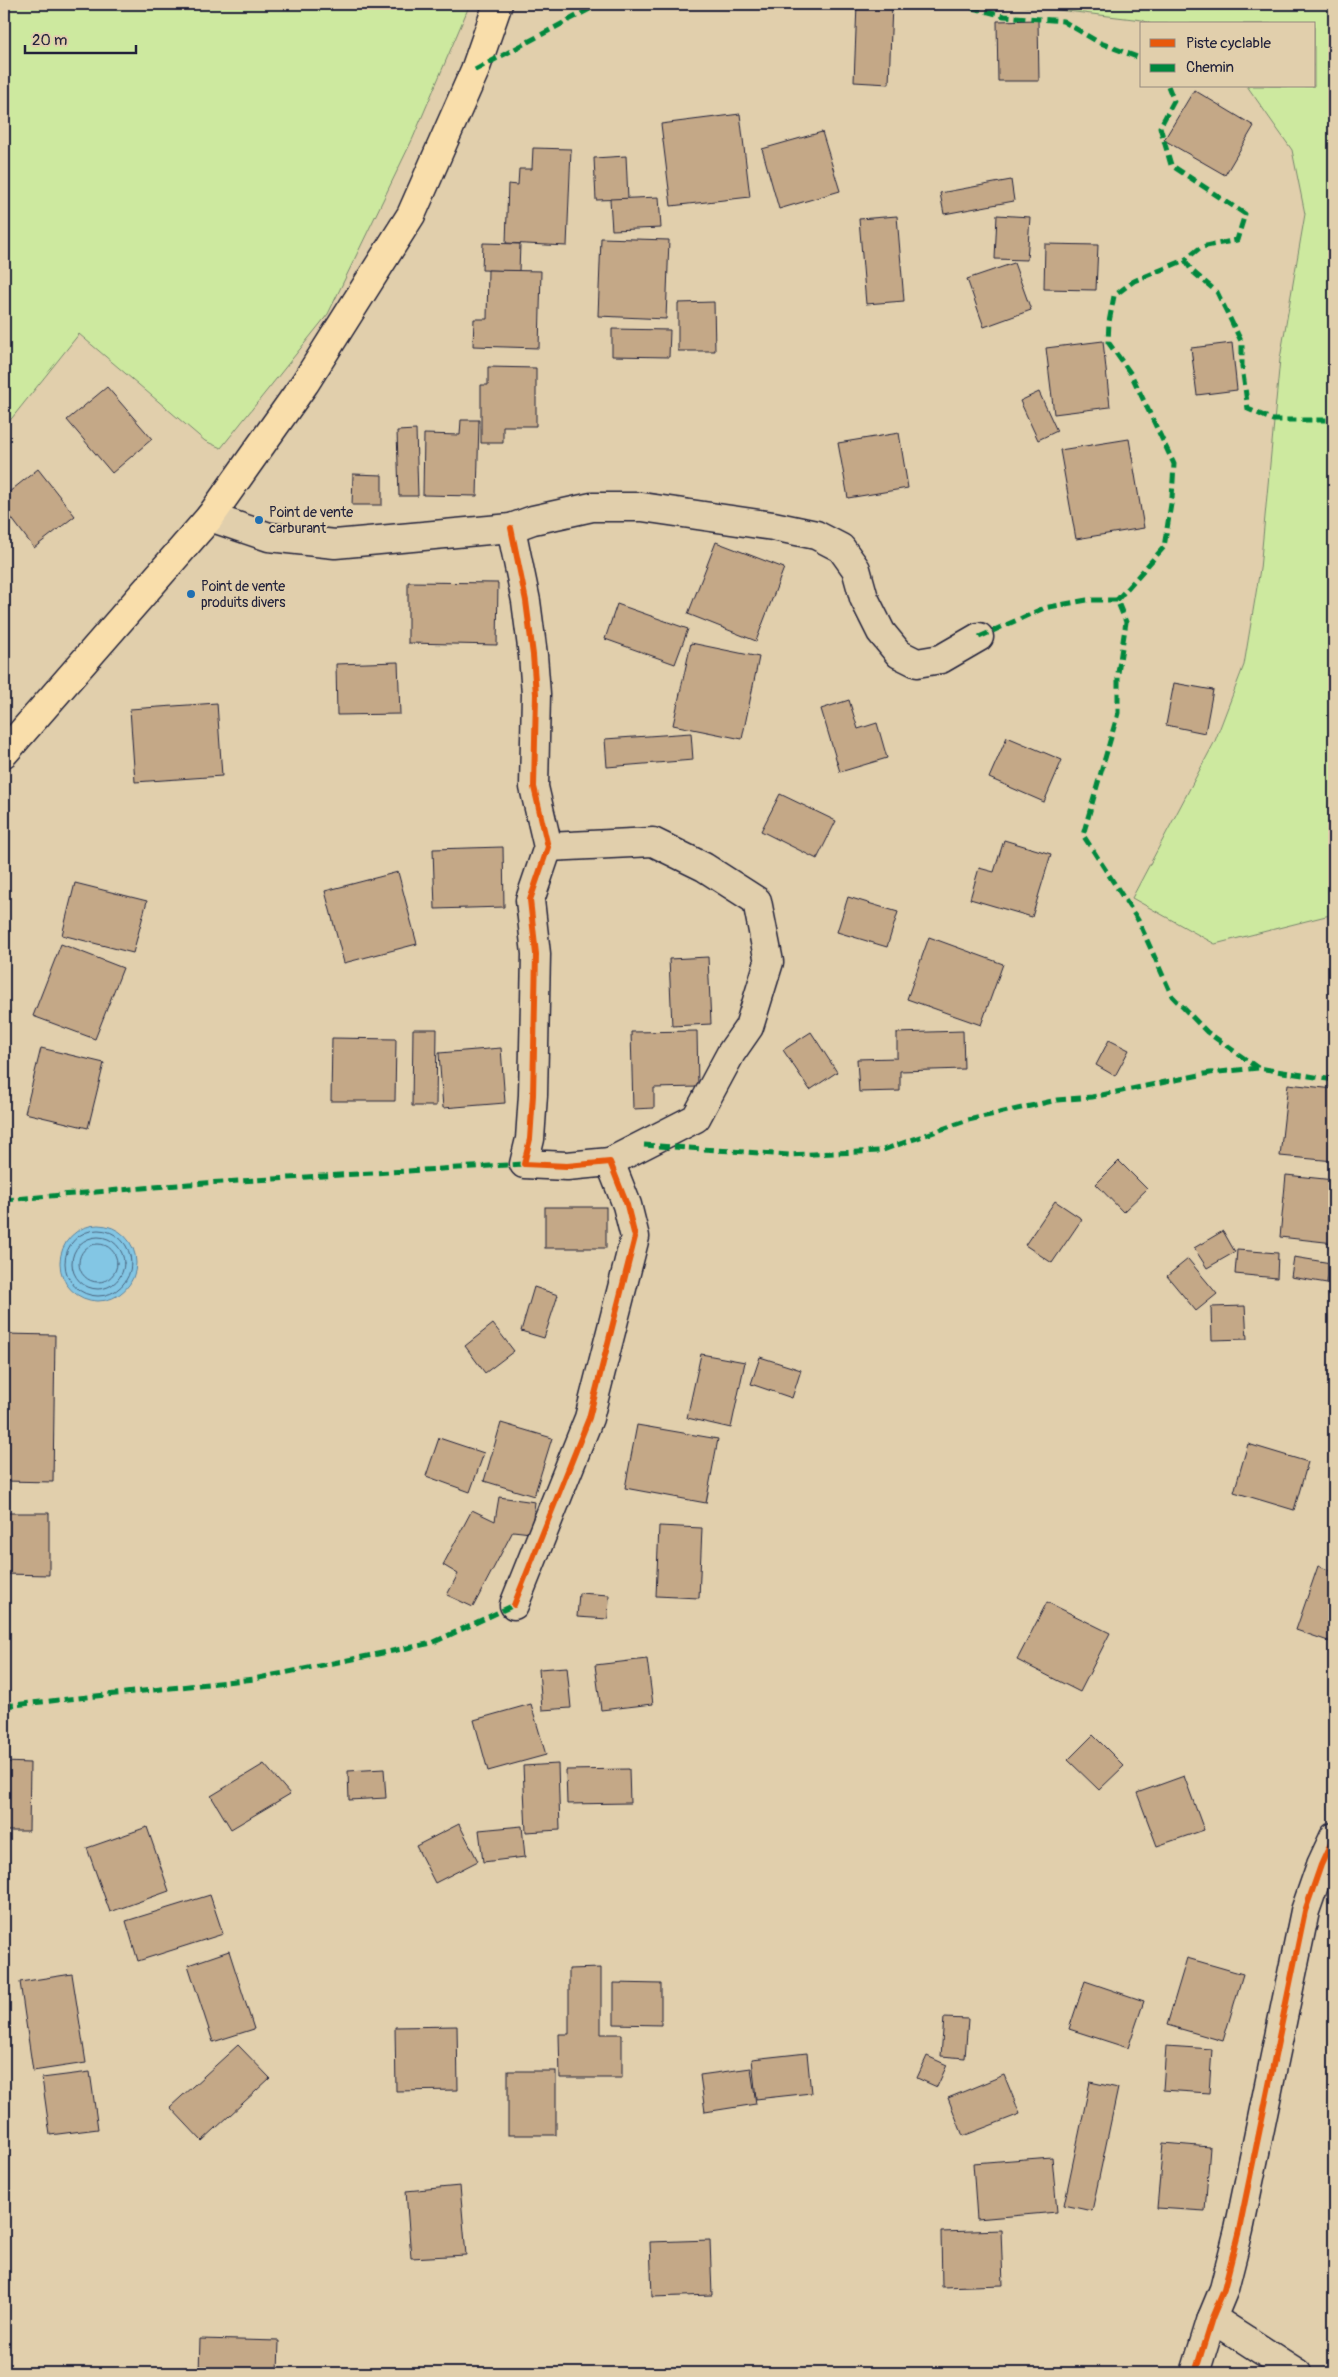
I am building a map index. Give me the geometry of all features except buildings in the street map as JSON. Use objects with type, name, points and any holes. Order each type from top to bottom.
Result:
[{"type":"highway","points":[[4,753],[210,517],[305,383],[411,215],[475,70],[498,4]]},
{"type":"street","points":[[210,517],[269,537],[335,544],[510,528],[533,520],[592,507],[642,507],[773,526],[816,535],[841,548],[856,569],[864,598],[876,624],[899,654],[917,663],[941,659],[979,637]]},
{"type":"street","points":[[510,528],[526,601],[533,655],[536,694],[534,787],[548,847],[530,900],[536,954],[530,1139],[524,1164],[567,1166],[610,1162],[696,1118],[731,1053],[749,1027],[769,962],[757,901],[704,867],[653,842],[548,847]]},
{"type":"street","points":[[514,1605],[589,1418],[635,1238],[627,1205],[610,1162]]},
{"type":"street","points":[[1194,2373],[1212,2318],[1224,2289],[1252,2173],[1267,2090],[1305,1911],[1321,1865],[1334,1837]]},
{"type":"street","points":[[1212,2318],[1297,2373]]},
{"type":"green space","points":[[4,4],[470,4],[413,138],[328,314],[221,448],[205,441],[79,334],[4,428]]},
{"type":"green space","points":[[1008,4],[1334,4],[1334,914],[1215,944],[1132,898],[1215,741],[1244,665],[1260,569],[1280,359],[1305,214],[1292,150],[1248,88],[1316,88],[1316,22],[1146,22]]},
{"type":"water","points":[[98,1225],[112,1228],[125,1236],[133,1249],[136,1263],[133,1277],[125,1290],[112,1298],[98,1301],[84,1298],[71,1290],[63,1277],[60,1263],[63,1249],[71,1236],[84,1228]]},
{"type":"marked path","points":[[475,70],[599,4]]},
{"type":"marked path","points":[[957,4],[1004,16],[1063,21],[1098,42],[1140,58]]},
{"type":"marked path","points":[[1169,88],[1174,101],[1160,127],[1171,165],[1245,214],[1237,240],[1201,247],[1185,260]]},
{"type":"marked path","points":[[1117,600],[1164,547],[1172,498],[1174,464],[1131,374],[1108,342],[1109,322],[1114,296],[1134,281],[1185,260],[1192,271],[1217,292],[1242,343],[1242,367],[1248,409],[1273,420],[1334,420]]},
{"type":"marked path","points":[[979,637],[1044,608],[1087,600],[1117,600],[1126,622],[1118,673],[1118,713],[1083,835],[1138,920],[1172,996],[1207,1032],[1258,1068]]},
{"type":"marked path","points":[[644,1145],[789,1155],[880,1151],[968,1120],[1057,1100],[1092,1097],[1210,1073],[1258,1068],[1334,1080]]},
{"type":"marked path","points":[[4,1200],[189,1184],[524,1164]]},
{"type":"marked path","points":[[4,1706],[254,1679],[432,1643],[514,1605]]},
{"type":"cycle path","points":[[511,528],[526,601],[533,655],[536,694],[534,787],[548,847],[530,900],[536,954],[533,1095],[530,1139],[524,1164],[567,1166],[610,1162],[627,1205],[635,1237],[589,1418],[514,1605]]},
{"type":"cycle path","points":[[1195,2373],[1212,2318],[1224,2289],[1239,2230],[1305,1911],[1321,1865],[1334,1837]]},
{"type":"place","name":"Point de vente carburant","points":[[259,520]]},
{"type":"place","name":"Point de vente produits divers","points":[[191,594]]}]
